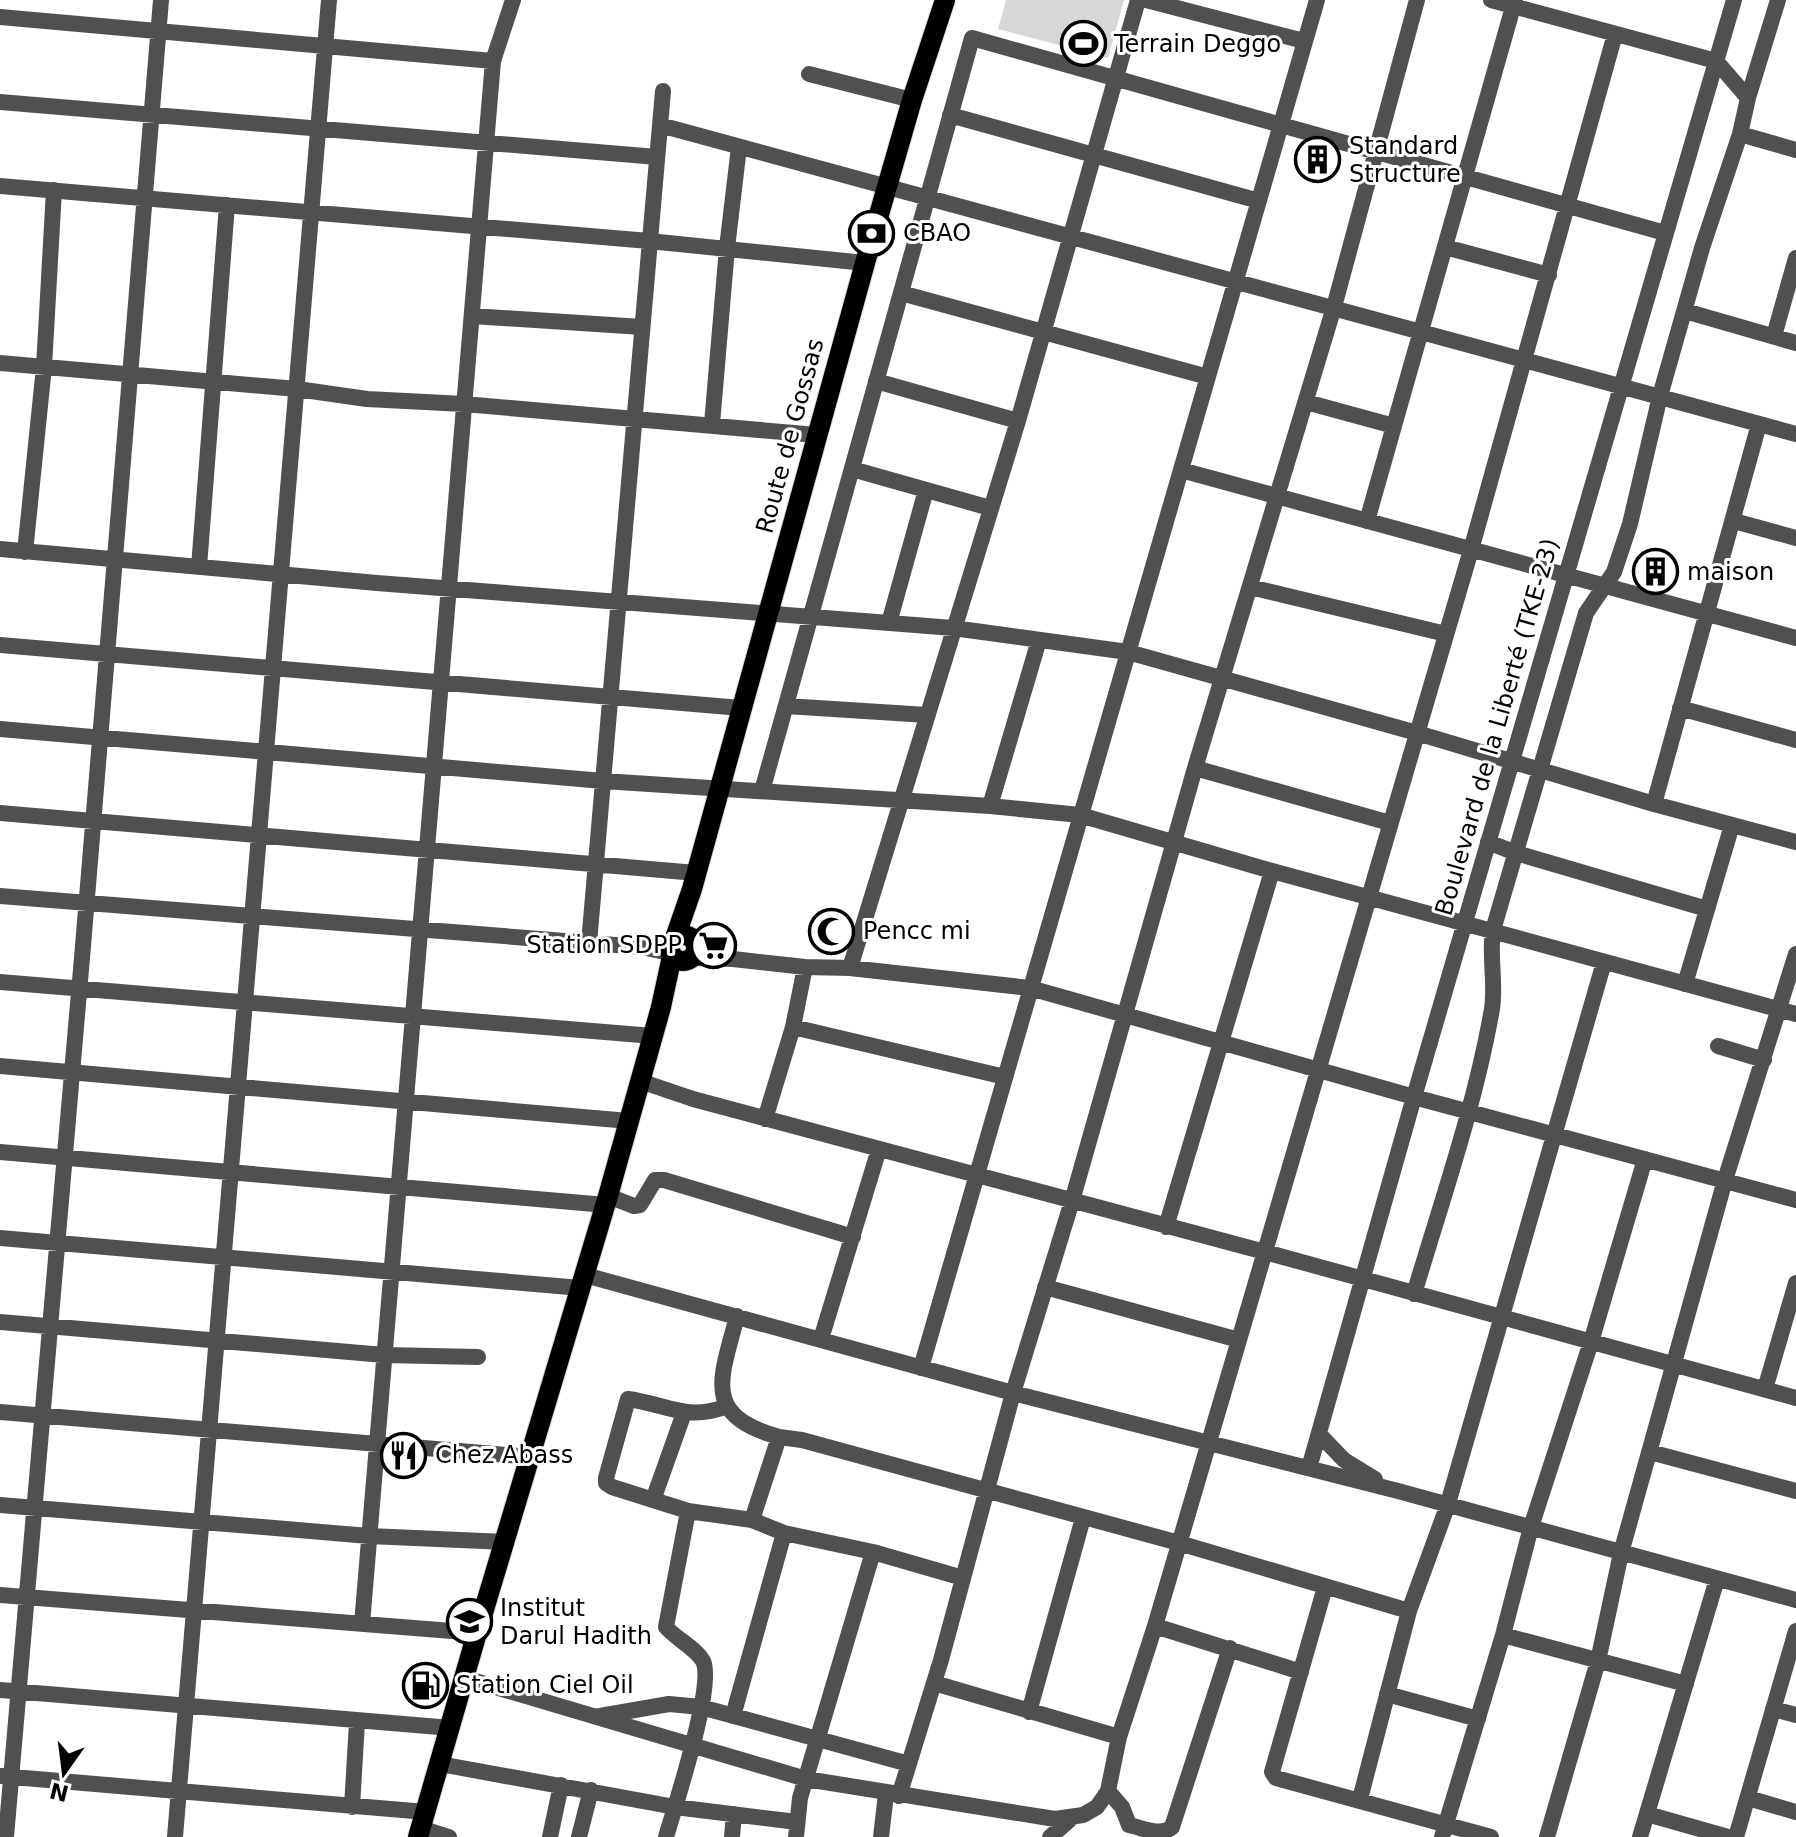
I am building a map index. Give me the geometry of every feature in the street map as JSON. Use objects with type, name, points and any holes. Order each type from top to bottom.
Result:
[{"type":"main road","name":"Route de Gossas","points":[[422,1826],[661,1007],[681,949],[694,881],[718,788],[865,263],[912,100],[945,0]]},
{"type":"street","points":[[6,1837],[6,1776],[18,1692],[161,0]]},
{"type":"street","points":[[175,1837],[329,0]]},
{"type":"street","points":[[362,1624],[493,61],[513,0]]},
{"type":"street","points":[[850,968],[1018,421],[1138,0]]},
{"type":"street","points":[[1146,0],[1304,41]]},
{"type":"street","points":[[921,1368],[1317,0]]},
{"type":"street","points":[[881,1837],[893,1795],[909,1764],[934,1683],[1013,1393],[1072,1201],[1195,768],[1334,307],[1417,0]]},
{"type":"street","points":[[1491,0],[1514,3],[1716,61],[1748,98]]},
{"type":"street","name":"Boulevard de la Liberté (TKE-23)","points":[[1309,1468],[1464,923],[1734,0]]},
{"type":"street","points":[[1414,1294],[1469,1111],[1494,994],[1490,950],[1493,930],[1586,613],[1614,572],[1630,524],[1660,396],[1778,0]]},
{"type":"street","points":[[1367,521],[1514,3]]},
{"type":"street","points":[[0,17],[493,61]]},
{"type":"street","points":[[465,1678],[806,1779],[1055,1819],[1083,1815],[1097,1807],[1108,1791],[1119,1737],[1155,1626],[1471,550],[1615,34]]},
{"type":"street","points":[[762,791],[972,38],[1665,233]]},
{"type":"street","points":[[809,74],[912,100]]},
{"type":"street","points":[[589,943],[663,91]]},
{"type":"street","points":[[0,102],[657,157]]},
{"type":"street","points":[[950,115],[1259,201]]},
{"type":"street","points":[[660,125],[1796,434]]},
{"type":"street","points":[[1740,134],[1796,150]]},
{"type":"street","points":[[712,424],[739,147]]},
{"type":"street","points":[[0,186],[649,241],[865,263]]},
{"type":"street","points":[[25,552],[44,367],[54,190]]},
{"type":"street","points":[[199,567],[227,205]]},
{"type":"street","points":[[1445,247],[1549,275]]},
{"type":"street","points":[[1774,336],[1796,258]]},
{"type":"street","points":[[901,293],[1208,377]]},
{"type":"street","points":[[1685,311],[1796,343]]},
{"type":"street","points":[[472,316],[642,327]]},
{"type":"street","points":[[0,363],[297,389],[367,399],[464,404],[817,435]]},
{"type":"street","points":[[876,381],[1018,421]]},
{"type":"street","points":[[1306,402],[1394,426]]},
{"type":"street","points":[[1654,804],[1759,424]]},
{"type":"street","points":[[852,469],[990,508]]},
{"type":"street","points":[[1181,470],[1796,638]]},
{"type":"street","points":[[889,623],[926,490]]},
{"type":"street","points":[[1734,521],[1796,538]]},
{"type":"street","points":[[0,549],[619,603],[953,628],[1128,652],[1796,842]]},
{"type":"street","points":[[1250,587],[1446,634]]},
{"type":"street","points":[[990,806],[1039,640]]},
{"type":"street","points":[[0,645],[741,708]]},
{"type":"street","points":[[786,706],[927,715]]},
{"type":"street","points":[[1680,708],[1796,740]]},
{"type":"street","points":[[0,729],[603,781],[990,806],[1080,815],[1272,871],[1788,1012]]},
{"type":"street","points":[[1195,768],[1390,823]]},
{"type":"street","points":[[0,813],[596,864],[694,881]]},
{"type":"street","points":[[1685,984],[1732,825]]},
{"type":"street","points":[[1488,842],[1707,909]]},
{"type":"street","points":[[1166,1227],[1272,871]]},
{"type":"street","points":[[0,896],[681,949],[733,959],[805,967],[850,968],[1030,988],[1414,1097],[1796,1200]]},
{"type":"street","points":[[1547,1837],[1598,1661],[1621,1553],[1725,1180],[1764,1060],[1788,1012],[1796,954]]},
{"type":"street","points":[[1360,1799],[1409,1611],[1447,1507],[1604,962]]},
{"type":"street","points":[[765,1119],[793,1027],[805,967]]},
{"type":"street","points":[[0,982],[653,1036]]},
{"type":"street","points":[[793,1027],[1005,1077]]},
{"type":"street","points":[[1718,1046],[1764,1060]]},
{"type":"street","points":[[0,1066],[629,1121]]},
{"type":"street","points":[[640,1081],[765,1119],[1796,1398]]},
{"type":"street","points":[[821,1339],[879,1149]]},
{"type":"street","points":[[0,1152],[399,1186],[607,1200],[634,1206],[640,1205],[655,1180],[664,1180],[853,1237]]},
{"type":"street","points":[[1444,1831],[1503,1635],[1531,1527],[1591,1342],[1645,1159]]},
{"type":"street","points":[[0,1238],[391,1272],[583,1282],[737,1316],[1013,1393],[1398,1491],[1447,1507],[1796,1600]]},
{"type":"street","points":[[1765,1389],[1796,1283]]},
{"type":"street","points":[[1045,1287],[1239,1340]]},
{"type":"street","points":[[737,1316],[724,1368],[722,1389],[725,1407],[736,1419],[757,1431],[802,1440],[1179,1543],[1409,1611]]},
{"type":"street","points":[[0,1322],[384,1355],[478,1357]]},
{"type":"street","points":[[725,1407],[705,1414],[684,1413],[628,1399],[606,1483],[688,1511],[752,1520],[784,1533],[873,1552],[963,1578]]},
{"type":"street","points":[[0,1412],[531,1457]]},
{"type":"street","points":[[653,1500],[684,1413]]},
{"type":"street","points":[[1319,1434],[1344,1460],[1398,1491]]},
{"type":"street","points":[[752,1520],[779,1437]]},
{"type":"street","points":[[1650,1452],[1796,1491]]},
{"type":"street","points":[[0,1505],[369,1536],[506,1542]]},
{"type":"street","points":[[666,1837],[701,1707],[705,1671],[702,1659],[666,1627],[688,1511]]},
{"type":"street","points":[[1029,1712],[1083,1518]]},
{"type":"street","points":[[733,1716],[784,1533]]},
{"type":"street","points":[[440,1764],[675,1807],[734,1814],[796,1829],[817,1739],[873,1552]]},
{"type":"street","points":[[1640,1837],[1717,1579]]},
{"type":"street","points":[[1325,1587],[1273,1775],[1360,1799],[1444,1831],[1491,1837]]},
{"type":"street","points":[[0,1595],[477,1633]]},
{"type":"street","points":[[1155,1626],[1301,1672]]},
{"type":"street","points":[[1736,1837],[1796,1631]]},
{"type":"street","points":[[1503,1635],[1686,1684]]},
{"type":"street","points":[[1108,1791],[1122,1807],[1129,1825],[1159,1835],[1172,1827],[1230,1648]]},
{"type":"street","points":[[934,1683],[1119,1737]]},
{"type":"street","points":[[0,1690],[451,1728]]},
{"type":"street","points":[[1387,1694],[1478,1719]]},
{"type":"street","points":[[594,1717],[669,1704],[701,1707],[909,1764]]},
{"type":"street","points":[[1773,1709],[1796,1715]]},
{"type":"street","points":[[352,1807],[357,1722]]},
{"type":"street","points":[[6,1776],[352,1807],[422,1826],[449,1837]]},
{"type":"street","points":[[550,1837],[561,1785]]},
{"type":"street","points":[[579,1837],[591,1790]]},
{"type":"street","points":[[1748,1798],[1796,1812]]},
{"type":"street","points":[[732,1837],[734,1814]]},
{"type":"street","points":[[1647,1814],[1728,1837]]},
{"type":"street","points":[[1050,1837],[1075,1816]]},
{"type":"shaded area","name":"Terrain Deggo","points":[[1006,0],[1124,0],[1108,58],[998,29]]},
{"type":"place","name":"Terrain Deggo","points":[[1083,44]]},
{"type":"place","name":"Standard Structure","points":[[1318,160]]},
{"type":"place","name":"CBAO","points":[[872,233]]},
{"type":"place","name":"maison","points":[[1656,572]]},
{"type":"place","name":"Pencc mi","points":[[832,931]]},
{"type":"place","name":"Station SDPP","points":[[713,945]]},
{"type":"place","name":"Chez Abass","points":[[404,1455]]},
{"type":"place","name":"Institut Darul Hadith","points":[[469,1622]]},
{"type":"place","name":"Station Ciel Oil","points":[[425,1685]]}]
